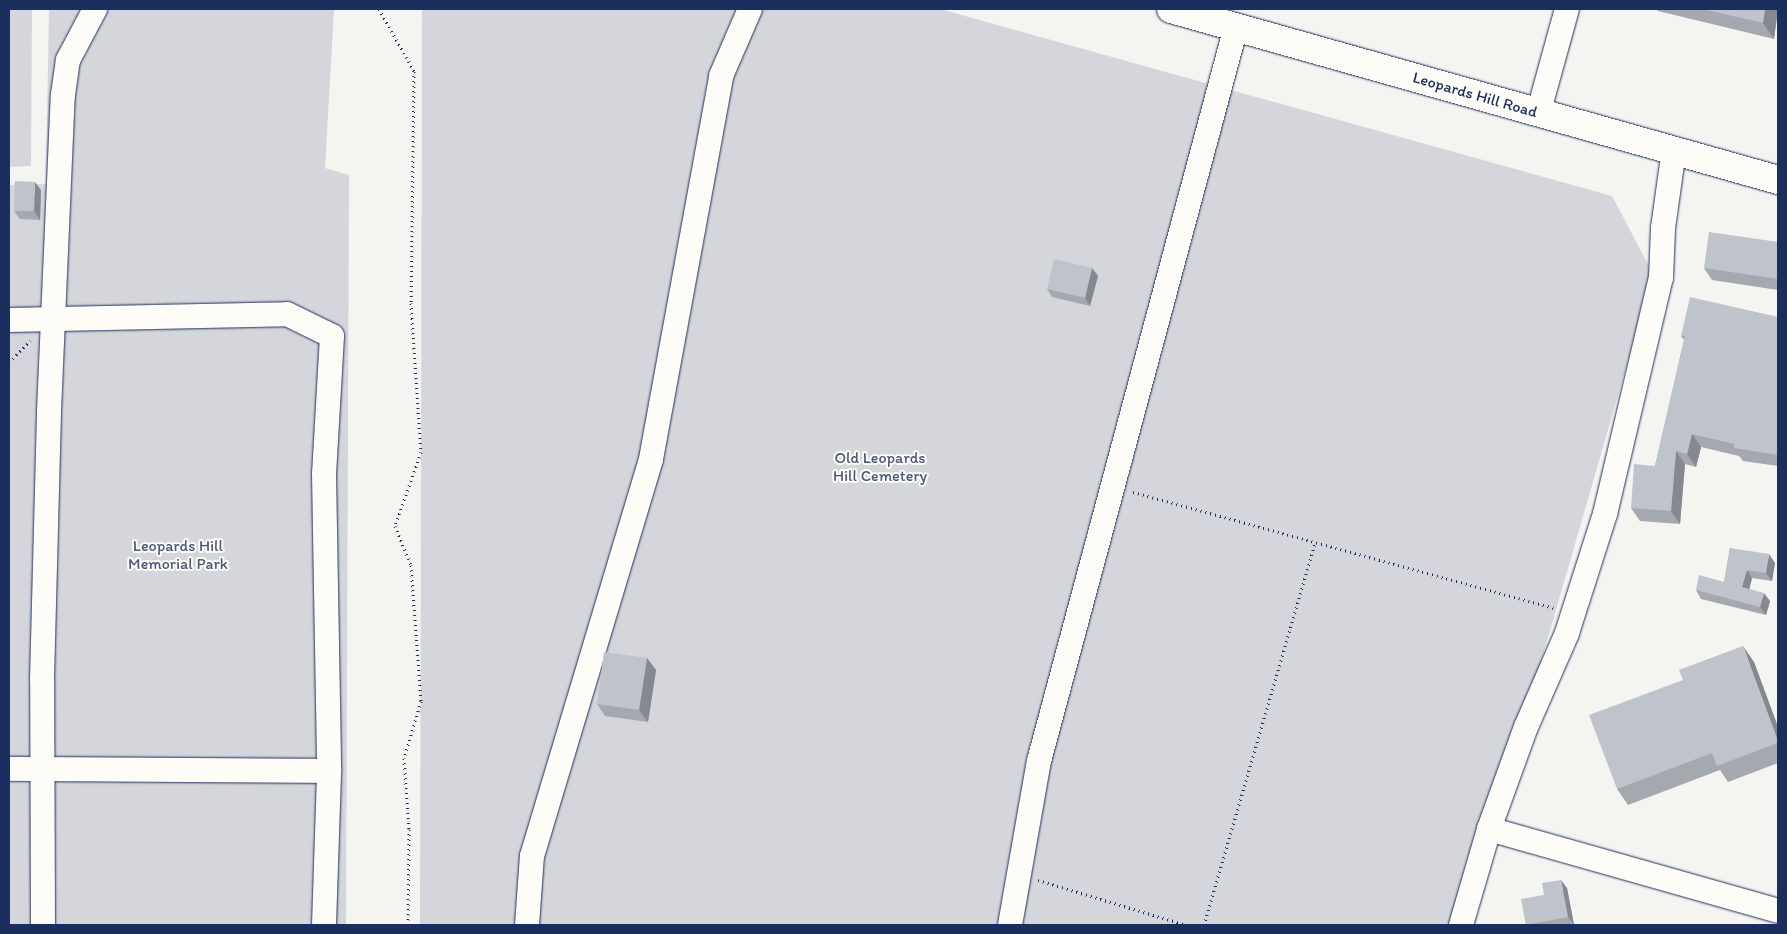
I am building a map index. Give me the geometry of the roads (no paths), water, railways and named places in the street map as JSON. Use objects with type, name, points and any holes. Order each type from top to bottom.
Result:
[{"type":"main road","name":"Leopards Hill Road","points":[[1171,9],[1538,114],[1778,180]]},
{"type":"street","points":[[43,925],[42,770],[53,318],[63,95],[68,60],[95,9]]},
{"type":"street","points":[[527,925],[532,856],[651,459],[721,76],[750,9]]},
{"type":"street","points":[[1538,114],[1567,9]]},
{"type":"street","points":[[1010,925],[1039,761],[1236,28]]},
{"type":"street","points":[[1461,925],[1489,829],[1526,726],[1556,665],[1605,514],[1623,430],[1646,352],[1661,278],[1663,228],[1674,150]]},
{"type":"street","points":[[9,320],[287,314],[332,336],[324,472],[329,771],[324,925]]},
{"type":"street","points":[[9,769],[329,771]]},
{"type":"street","points":[[1489,829],[1778,911]]},
{"type":"park label","name":"Old Leopards Hill Cemetery","points":[[880,467]]},
{"type":"park label","name":"Leopards Hill Memorial Park","points":[[178,555]]}]
